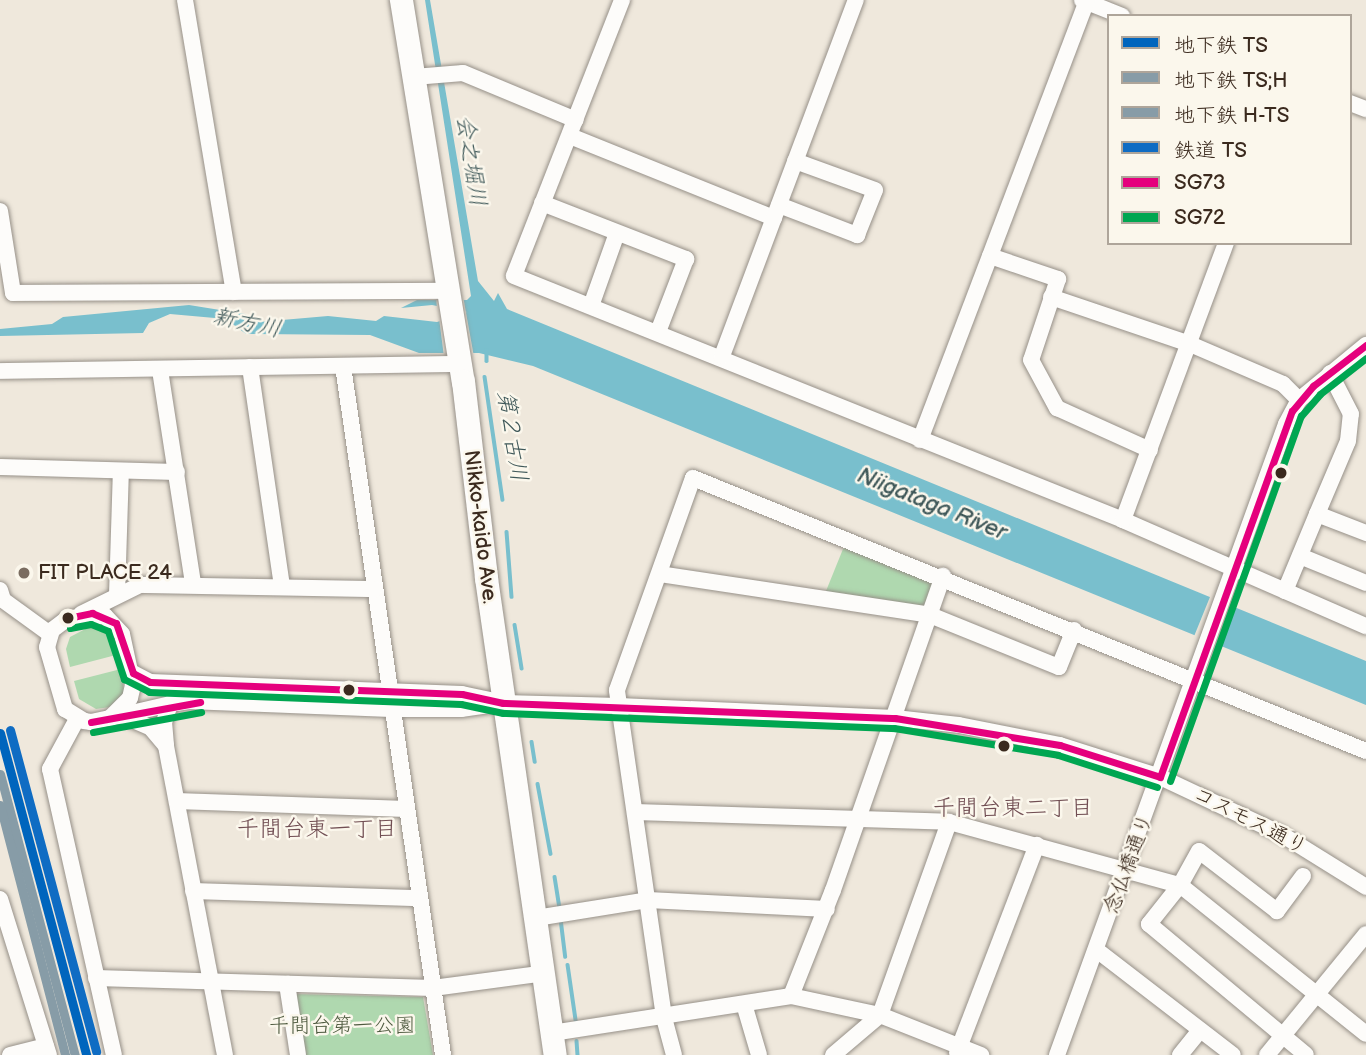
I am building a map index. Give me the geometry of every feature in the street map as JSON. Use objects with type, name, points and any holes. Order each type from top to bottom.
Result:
[{"type":"highway","name":"Nikko-kaido Ave.","points":[[401,0],[424,76],[447,293],[460,362],[503,703],[554,1044]]},
{"type":"street","points":[[185,0],[234,292]]},
{"type":"street","points":[[622,0],[514,275],[722,356],[920,440],[1123,520],[1230,575],[1284,591],[1366,626]]},
{"type":"street","points":[[722,356],[856,0]]},
{"type":"street","points":[[920,440],[1085,1],[1117,14]]},
{"type":"street","points":[[424,76],[451,72],[576,120]]},
{"type":"street","points":[[570,136],[777,212],[857,235],[875,190],[795,161]]},
{"type":"street","points":[[542,204],[686,259],[658,332]]},
{"type":"street","points":[[0,211],[13,293],[447,293]]},
{"type":"street","points":[[591,306],[617,233]]},
{"type":"street","points":[[1123,520],[1225,245]]},
{"type":"street","points":[[990,256],[1058,279],[1031,360],[1057,408],[1150,450]]},
{"type":"street","points":[[1051,297],[1190,344],[1283,384],[1299,400]]},
{"type":"street","name":"念仏橋通り","points":[[1057,1055],[1098,951],[1279,441],[1299,400],[1366,345]]},
{"type":"street","points":[[0,371],[160,370],[460,362]]},
{"type":"street","points":[[343,366],[443,1055]]},
{"type":"street","points":[[250,367],[282,587]]},
{"type":"street","points":[[160,370],[192,583]]},
{"type":"street","points":[[1284,591],[1358,412],[1330,373]]},
{"type":"street","points":[[0,467],[177,472]]},
{"type":"street","points":[[117,595],[121,471]]},
{"type":"street","points":[[674,1055],[664,1017],[617,690],[693,478],[943,576],[1366,751]]},
{"type":"street","points":[[1317,514],[1366,533]]},
{"type":"street","points":[[1300,556],[1366,583]]},
{"type":"street","points":[[660,574],[930,615],[1059,667],[1073,630]]},
{"type":"street","points":[[791,996],[827,909],[943,576]]},
{"type":"street","points":[[114,1055],[50,769],[84,720],[65,709],[47,647],[51,634],[60,623],[140,585],[192,583],[374,589]]},
{"type":"street","points":[[0,590],[3,600],[51,634]]},
{"type":"street","points":[[81,614],[105,616],[116,623],[133,673],[130,698],[116,716],[151,728],[166,746]]},
{"type":"street","name":"コスモス通り","points":[[133,673],[150,682],[462,694],[503,703]]},
{"type":"street","name":"コスモス通り","points":[[84,720],[170,704],[461,709],[503,703],[895,718],[1023,737],[1160,778],[1281,834],[1366,887]]},
{"type":"street","points":[[170,704],[164,722],[166,746],[225,1055]]},
{"type":"street","points":[[177,801],[407,809]]},
{"type":"street","points":[[635,812],[949,822],[1180,885],[1366,1034]]},
{"type":"street","points":[[833,1055],[880,1015],[949,822]]},
{"type":"street","points":[[959,1051],[1037,845]]},
{"type":"street","points":[[1303,876],[1277,911],[1199,851],[1180,885],[1149,924],[1307,1055]]},
{"type":"street","points":[[193,891],[420,898]]},
{"type":"street","points":[[536,918],[648,900],[827,909]]},
{"type":"street","points":[[1,908],[48,1050],[10,1055]]},
{"type":"street","points":[[1268,1055],[1366,934]]},
{"type":"street","points":[[1098,951],[1233,1055]]},
{"type":"street","points":[[96,978],[433,988],[545,973]]},
{"type":"street","points":[[287,984],[299,1055]]},
{"type":"street","points":[[554,1044],[664,1017],[791,996],[880,1015],[959,1051],[981,1055]]},
{"type":"street","points":[[744,1004],[759,1055]]},
{"type":"street","points":[[1180,1055],[1200,1030]]},
{"type":"green space","points":[[852,546],[936,580],[924,609],[831,597],[826,591],[843,549]]},
{"type":"green space","points":[[91,626],[107,633],[116,655],[70,667],[66,649],[70,637]]},
{"type":"green space","points":[[121,669],[124,693],[110,707],[96,709],[79,699],[74,681]]},
{"type":"green space","name":"千間台第一公園","points":[[292,994],[423,997],[433,1055],[304,1055]]},
{"type":"water","points":[[425,0],[430,0],[478,281],[494,301],[498,293],[507,309],[1366,661],[1366,705],[533,366],[479,353],[419,353],[370,335],[246,334],[226,319],[170,314],[149,323],[143,333],[0,336],[0,329],[52,324],[63,317],[189,305],[245,314],[259,322],[328,316],[376,321],[384,316],[437,322],[467,312],[432,305],[401,308],[417,300],[467,300],[471,296]]},
{"type":"pier","points":[[436,296],[463,296],[474,357],[444,357],[439,318],[455,312],[437,309]]},
{"type":"pier","points":[[1212,592],[1234,601],[1216,647],[1193,638]]},
{"type":"waterway","points":[[487,350],[487,361]]},
{"type":"waterway","name":"第２古川","points":[[485,377],[503,500]]},
{"type":"waterway","name":"第２古川","points":[[507,532],[512,597]]},
{"type":"waterway","name":"第２古川","points":[[515,625],[522,668]]},
{"type":"waterway","name":"第２古川","points":[[532,742],[535,762]]},
{"type":"waterway","name":"第２古川","points":[[538,784],[551,854]]},
{"type":"waterway","name":"第２古川","points":[[555,877],[560,909]]},
{"type":"waterway","name":"第２古川","points":[[561,919],[566,957]]},
{"type":"waterway","name":"第２古川","points":[[568,965],[576,1020]]},
{"type":"waterway","name":"第２古川","points":[[577,1041],[578,1055]]},
{"type":"metro line","name":"TS","points":[[0,733],[86,1055]]},
{"type":"metro line","name":"TS;H","points":[[0,774],[75,1055]]},
{"type":"metro line","name":"H-TS","points":[[0,805],[65,1055]]},
{"type":"rail line","name":"TS","points":[[10,730],[96,1052]]},
{"type":"transit line","name":"SG73","points":[[1160,777],[1292,411],[1313,386],[1366,345]]},
{"type":"transit line","name":"SG72","points":[[1170,781],[1301,416],[1320,394],[1366,358]]},
{"type":"transit line","name":"SG73","points":[[68,618],[92,613],[116,623],[133,673],[150,682],[462,694],[503,703],[895,718],[1060,745],[1160,777]]},
{"type":"transit line","name":"SG72","points":[[70,628],[91,624],[108,631],[124,679],[149,692],[461,704],[503,713],[894,728],[1058,755],[1157,787]]},
{"type":"transit line","name":"SG73","points":[[91,722],[200,702]]},
{"type":"transit line","name":"SG72","points":[[93,732],[201,712]]},
{"type":"place","name":"FIT PLACE 24","points":[[24,573]]},
{"type":"district","name":"千間台東二丁目","points":[[1013,808]]},
{"type":"district","name":"千間台東一丁目","points":[[317,829]]},
{"type":"water label","name":"会之堀川","points":[[471,161]]},
{"type":"water label","name":"新方川","points":[[247,323]]},
{"type":"water label","name":"Niigataga River","points":[[932,504]]}]
